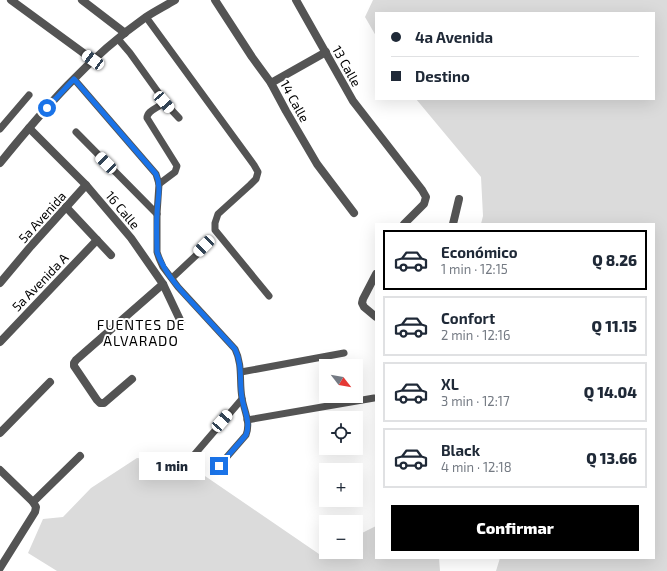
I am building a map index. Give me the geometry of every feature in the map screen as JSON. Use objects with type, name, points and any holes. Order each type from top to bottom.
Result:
[{"type":"street","points":[[11,0],[93,60]]},
{"type":"street","points":[[82,0],[124,33]]},
{"type":"street","points":[[0,163],[29,128],[93,60],[124,33],[146,17],[175,0]]},
{"type":"street","name":"14 Calle","points":[[216,0],[252,57],[271,83],[317,164],[354,213]]},
{"type":"street","name":"13 Calle","points":[[296,0],[353,101],[426,197],[424,204],[405,223]]},
{"type":"street","points":[[271,83],[326,52]]},
{"type":"street","name":"16 Calle","points":[[29,128],[86,185],[131,238],[163,284],[181,322]]},
{"type":"street","name":"5a Avenida","points":[[0,283],[86,185]]},
{"type":"street","points":[[453,223],[459,199]]},
{"type":"street","points":[[66,207],[111,255]]},
{"type":"street","name":"5a Avenida A","points":[[0,342],[97,240]]},
{"type":"street","points":[[375,276],[362,303],[364,307],[375,316]]},
{"type":"street","points":[[132,379],[104,403],[100,403],[74,366],[74,363],[163,284]]},
{"type":"street","points":[[0,433],[50,382]]},
{"type":"street","points":[[0,568],[35,512],[35,504],[38,497],[80,456]]},
{"type":"street","points":[[0,470],[35,504]]},
{"type":"lane","points":[[146,17],[258,172],[256,179],[218,214],[215,223],[215,230],[269,296]]},
{"type":"lane","points":[[118,39],[130,53],[164,102],[178,118]]},
{"type":"lane","points":[[74,79],[156,174],[159,184],[156,214],[157,252],[163,267],[178,287],[235,349],[238,355],[242,399],[248,420],[248,430],[246,435],[219,466]]},
{"type":"lane","points":[[0,128],[29,95]]},
{"type":"lane","points":[[159,184],[175,172],[177,166],[147,118],[148,113],[164,102]]},
{"type":"lane","points":[[76,132],[156,214]]},
{"type":"lane","points":[[172,278],[204,246]]},
{"type":"lane","points":[[240,372],[344,353]]},
{"type":"lane","points":[[248,420],[374,398]]},
{"type":"lane","points":[[194,455],[242,399]]},
{"type":"shaded area","points":[[373,0],[667,0],[667,571],[496,571],[500,559],[655,559],[655,223],[481,223],[483,216],[481,177],[417,100],[655,100],[655,12],[375,12],[375,34],[365,17]]},
{"type":"shaded area","points":[[137,458],[186,463],[319,554],[319,559],[363,559],[363,532],[375,526],[375,559],[439,559],[440,571],[57,571],[28,553],[43,519],[63,517],[91,488]]},
{"type":"district","name":"FUENTES DE ALVARADO","points":[[141,334]]},
{"type":"route","points":[[47,108],[74,79],[158,178],[159,184],[156,214],[157,252],[163,267],[178,287],[235,349],[238,355],[242,399],[248,420],[248,430],[246,435],[219,466]]}]
